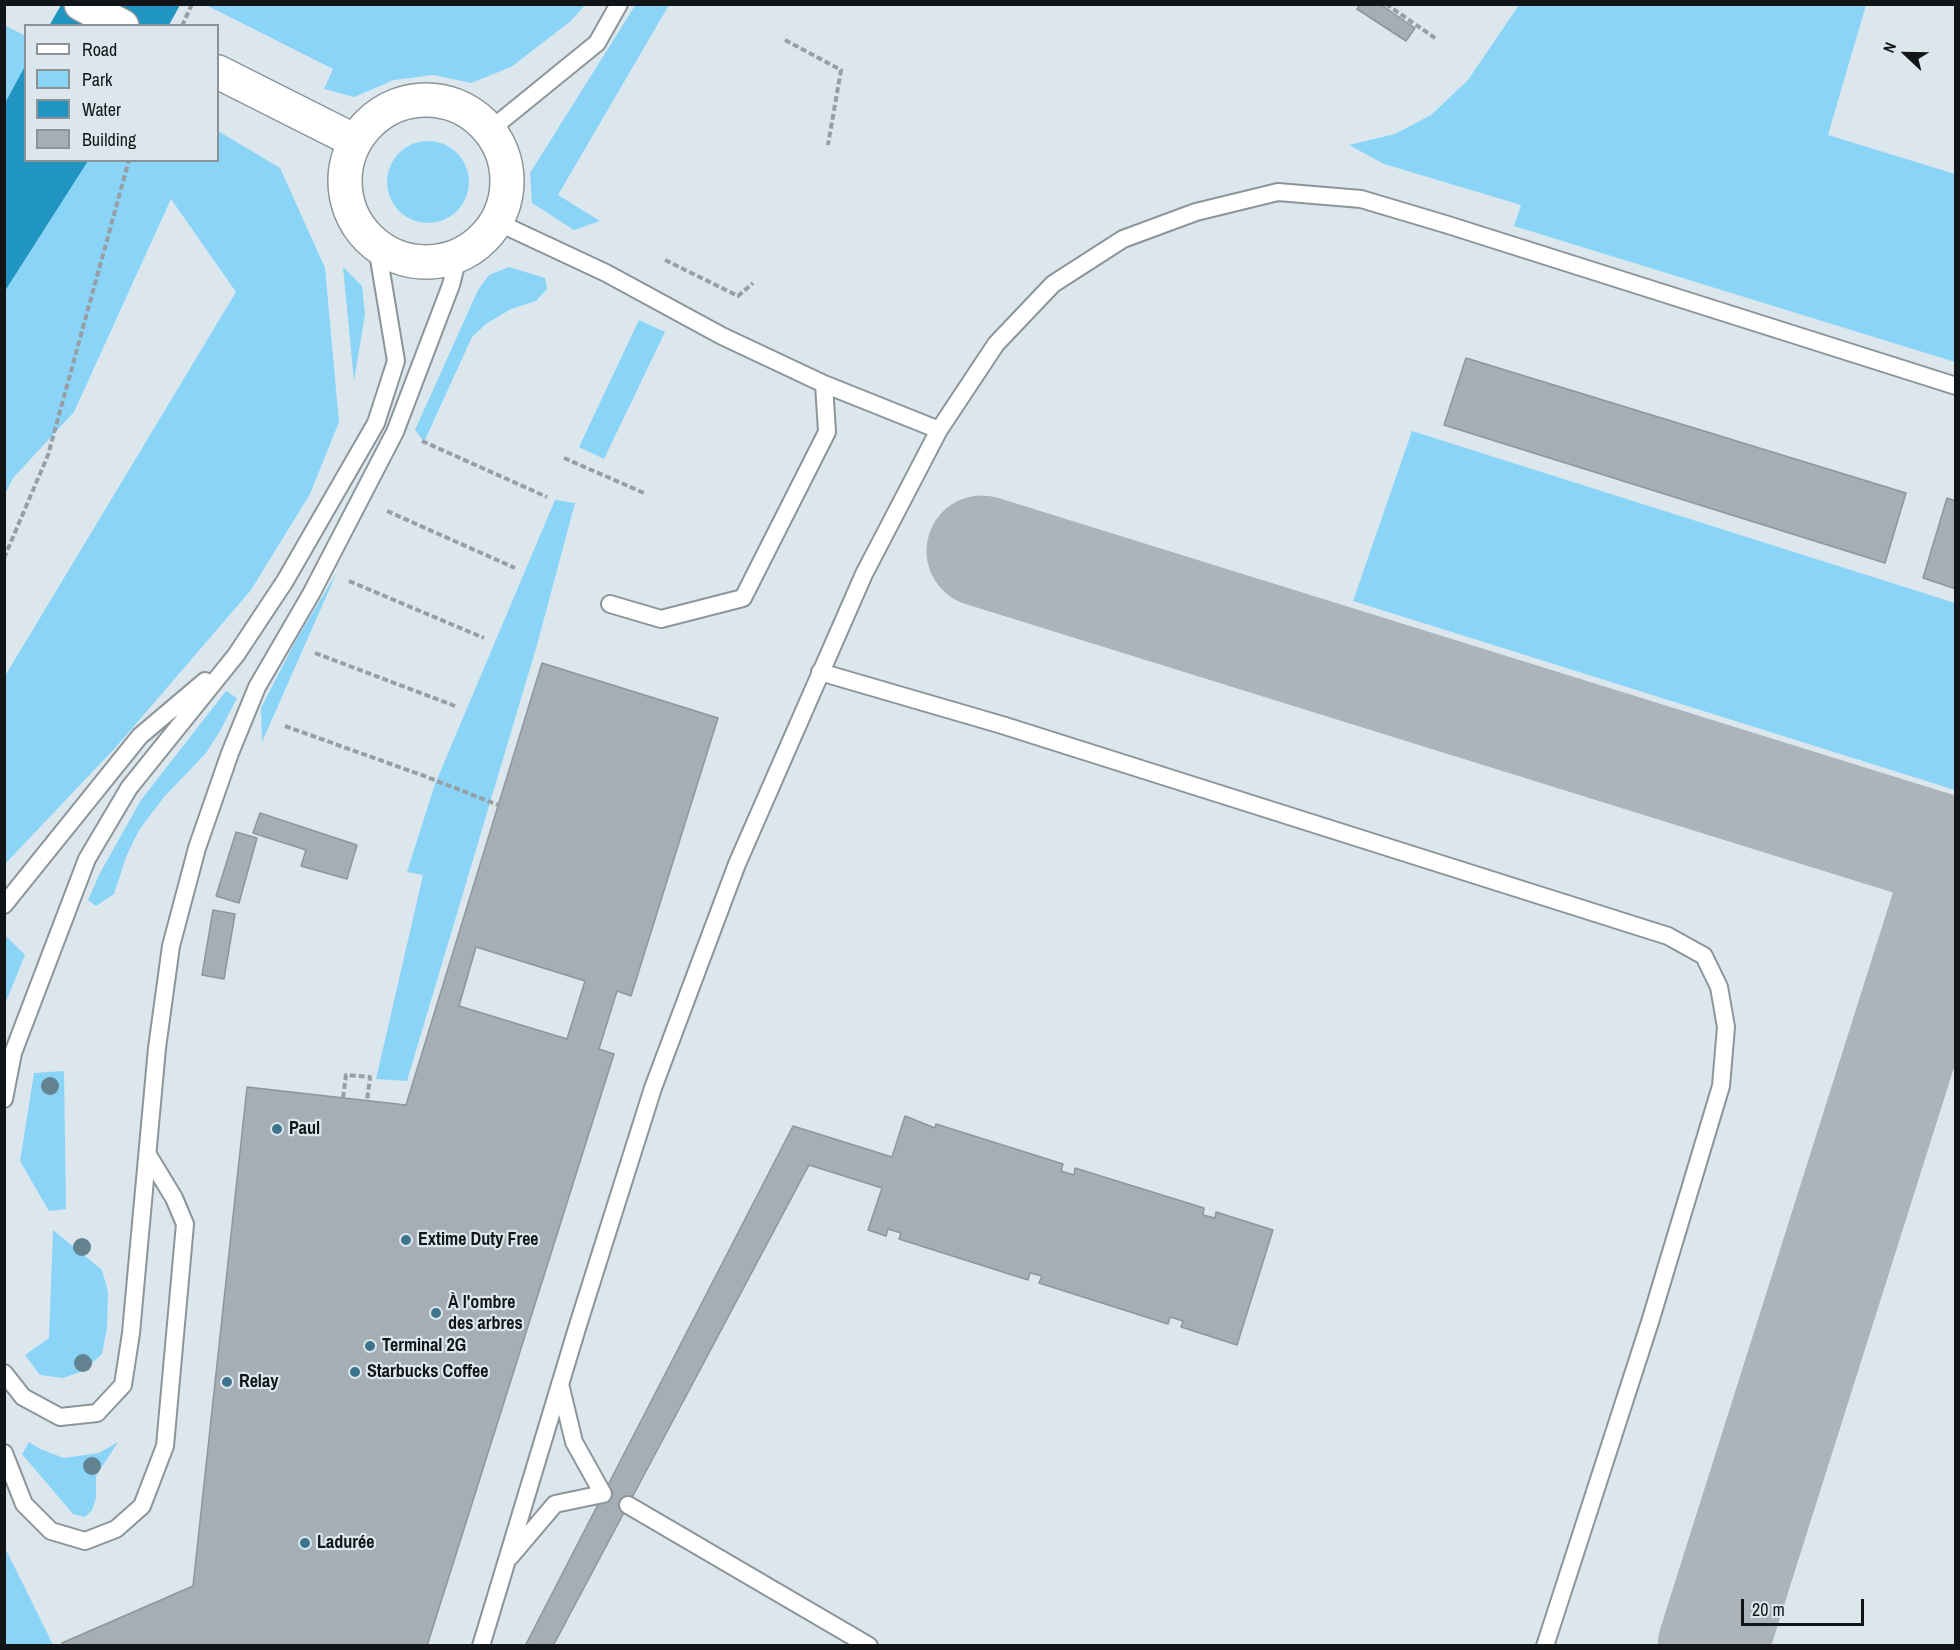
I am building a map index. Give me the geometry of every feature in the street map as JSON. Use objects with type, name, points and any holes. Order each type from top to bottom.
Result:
[{"type":"street","points":[[81,4],[118,24]]},
{"type":"street","points":[[219,72],[355,141]]},
{"type":"street","points":[[419,99],[446,101],[470,112],[490,130],[502,151],[508,175],[506,199],[497,222],[481,243],[458,257],[438,263],[417,263],[396,258],[377,247],[360,231],[349,210],[345,186],[347,163],[355,141],[372,120],[394,106],[419,99]]},
{"type":"lane","points":[[490,130],[597,43],[619,4]]},
{"type":"lane","points":[[481,1646],[560,1383],[653,1088],[737,864],[864,574],[939,430],[996,344],[1053,284],[1123,239],[1196,213],[1278,192],[1361,199],[1956,386]]},
{"type":"lane","points":[[497,222],[606,273],[641,294],[723,336],[824,384],[939,430]]},
{"type":"lane","points":[[4,1099],[13,1053],[87,859],[129,788],[236,655],[285,581],[375,423],[396,361],[377,247]]},
{"type":"lane","points":[[4,1373],[22,1397],[60,1417],[97,1413],[123,1385],[131,1334],[157,1048],[171,946],[197,848],[256,687],[311,594],[395,432],[451,285],[458,257]]},
{"type":"lane","points":[[610,604],[661,619],[743,598],[827,432],[824,384]]},
{"type":"lane","points":[[4,904],[140,736],[236,655]]},
{"type":"lane","points":[[820,672],[1024,732],[1668,936],[1704,956],[1719,987],[1726,1027],[1721,1086],[1650,1322],[1545,1646]]},
{"type":"lane","points":[[4,1453],[24,1504],[51,1531],[85,1541],[116,1529],[142,1506],[165,1446],[185,1224],[174,1198],[148,1155]]},
{"type":"lane","points":[[505,1562],[555,1504],[603,1494],[574,1442],[560,1383]]},
{"type":"lane","points":[[628,1505],[868,1646]]},
{"type":"path","points":[[183,24],[192,4]]},
{"type":"path","points":[[1386,4],[1435,38]]},
{"type":"path","points":[[785,40],[841,70],[828,144]]},
{"type":"path","points":[[4,558],[48,455],[128,162]]},
{"type":"path","points":[[665,260],[738,296],[753,283]]},
{"type":"path","points":[[395,432],[437,447],[547,497]]},
{"type":"path","points":[[564,458],[644,493]]},
{"type":"path","points":[[379,507],[515,568]]},
{"type":"path","points":[[346,579],[484,638]]},
{"type":"path","points":[[315,652],[455,706]]},
{"type":"path","points":[[285,726],[498,805]]},
{"type":"path","points":[[343,1098],[346,1075],[370,1077],[367,1101]]},
{"type":"green space","points":[[636,4],[669,5],[558,195],[600,221],[574,230],[532,203],[530,173]]},
{"type":"green space","points":[[206,5],[585,5],[571,21],[511,67],[471,83],[433,75],[394,80],[354,97],[324,89],[333,69]]},
{"type":"green space","points":[[1519,5],[1866,5],[1828,135],[1955,174],[1955,362],[1514,226],[1521,205],[1384,164],[1349,145],[1395,134],[1431,115],[1468,80]]},
{"type":"green space","points":[[4,25],[24,35],[24,68],[5,103]]},
{"type":"green space","points":[[219,132],[280,168],[325,268],[339,422],[310,494],[251,590],[116,747],[5,864],[5,676],[236,292],[171,199],[74,412],[13,478],[5,494],[5,291],[87,162],[219,162]]},
{"type":"green space","points":[[428,141],[444,144],[457,153],[466,166],[469,182],[466,198],[457,211],[444,220],[428,223],[412,220],[399,211],[390,198],[387,182],[390,166],[399,153],[412,144]]},
{"type":"green space","points":[[343,267],[362,286],[365,314],[354,381]]},
{"type":"green space","points":[[509,267],[545,278],[547,289],[536,301],[511,309],[486,324],[472,337],[424,442],[415,430],[478,290],[489,275]]},
{"type":"green space","points":[[639,320],[665,332],[604,459],[579,447]]},
{"type":"green space","points":[[1412,431],[1955,603],[1955,790],[1353,601]]},
{"type":"green space","points":[[555,500],[575,503],[537,645],[407,1081],[376,1079],[423,875],[407,872],[435,784]]},
{"type":"green space","points":[[337,572],[262,742],[261,708],[295,642]]},
{"type":"green space","points":[[226,691],[237,698],[220,731],[206,753],[164,797],[139,830],[126,857],[114,894],[96,906],[88,900],[100,873],[141,800]]},
{"type":"green space","points":[[6,936],[25,955],[5,1004],[4,937]]},
{"type":"green space","points":[[64,1071],[66,1209],[49,1211],[20,1161],[34,1073]]},
{"type":"green space","points":[[53,1230],[102,1270],[108,1292],[107,1328],[102,1354],[83,1371],[63,1378],[40,1375],[25,1355],[49,1338]]},
{"type":"green space","points":[[29,1442],[64,1458],[99,1453],[118,1442],[96,1476],[96,1498],[92,1510],[85,1517],[73,1514],[22,1454]]},
{"type":"green space","points":[[4,1546],[26,1590],[53,1645],[5,1645]]},
{"type":"water","points":[[61,5],[180,5],[170,24],[50,24]]},
{"type":"water","points":[[24,68],[24,162],[87,162],[5,291],[5,103]]},
{"type":"building","points":[[1360,4],[1380,4],[1415,28],[1406,41],[1357,9]]},
{"type":"building","points":[[1466,358],[1906,493],[1885,563],[1444,425]]},
{"type":"building","points":[[1947,498],[1956,501],[1956,589],[1923,578]]},
{"type":"building","name":"Terminal 2G","points":[[542,663],[718,718],[631,996],[617,991],[599,1049],[614,1054],[427,1646],[63,1646],[62,1643],[193,1586],[247,1087],[406,1105]],"holes":[[[476,947],[585,981],[567,1039],[459,1006]]]},
{"type":"building","points":[[260,813],[357,845],[347,879],[301,866],[306,850],[253,833]]},
{"type":"building","points":[[236,832],[257,838],[239,903],[216,896]]},
{"type":"building","points":[[213,910],[235,914],[224,979],[202,975]]},
{"type":"building","points":[[905,1116],[935,1128],[936,1124],[1063,1164],[1061,1171],[1074,1175],[1075,1168],[1204,1208],[1203,1215],[1215,1218],[1216,1212],[1273,1230],[1237,1345],[1181,1327],[1183,1321],[1170,1317],[1168,1324],[1039,1283],[1042,1276],[1030,1273],[1028,1280],[899,1239],[901,1233],[888,1229],[886,1236],[868,1230],[882,1188],[809,1165],[553,1646],[525,1646],[793,1126],[892,1157]]},
{"type":"taxiway","points":[[982,551],[1956,854]]},
{"type":"taxiway","points":[[1713,1646],[1956,877]]},
{"type":"place","name":"Paul","points":[[277,1129]]},
{"type":"place","name":"Extime Duty Free","points":[[406,1240]]},
{"type":"place","name":"À l'ombre des arbres","points":[[436,1313]]},
{"type":"place","name":"Terminal 2G","points":[[370,1346]]},
{"type":"place","name":"Starbucks Coffee","points":[[355,1372]]},
{"type":"place","name":"Relay","points":[[227,1382]]},
{"type":"place","name":"Ladurée","points":[[305,1543]]}]
